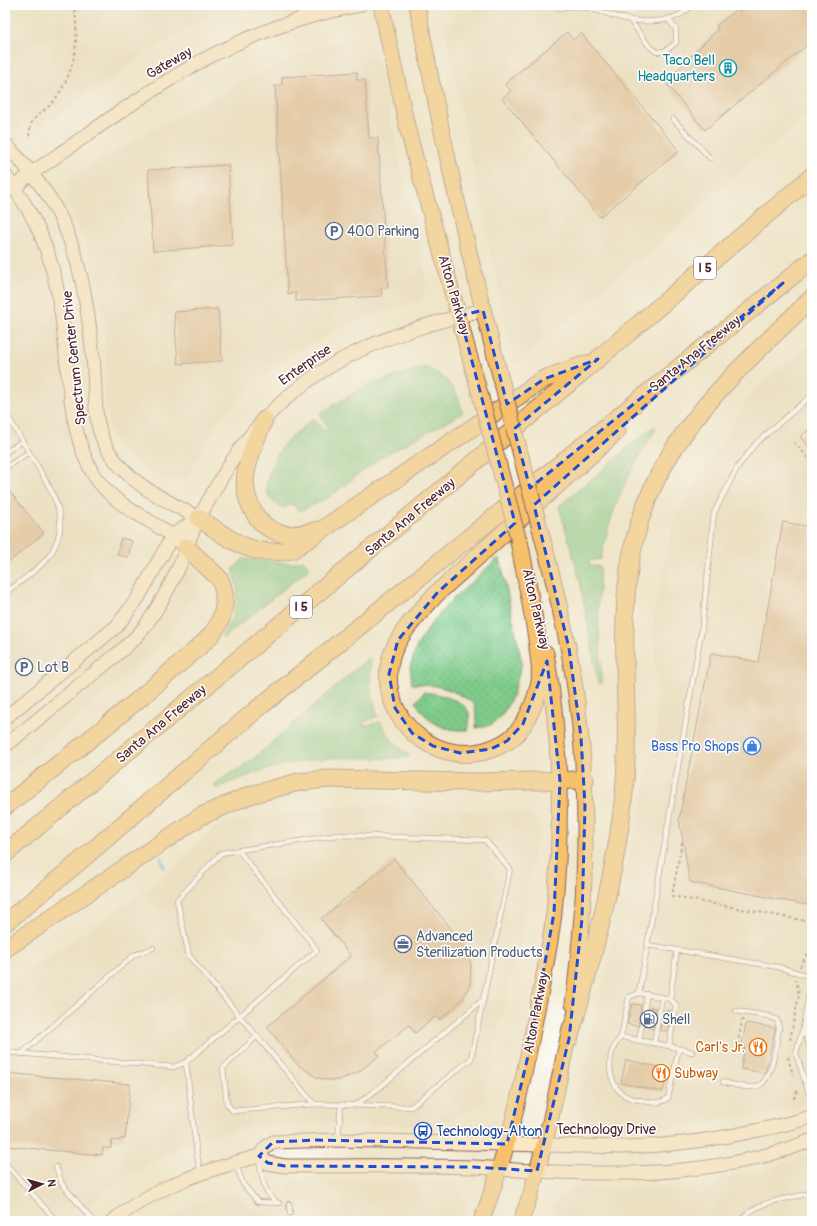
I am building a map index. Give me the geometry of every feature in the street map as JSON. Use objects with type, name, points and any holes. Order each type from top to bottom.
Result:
[{"type":"highway","name":"Santa Ana Freeway","points":[[5,854],[598,360],[812,176]]},
{"type":"highway","name":"Santa Ana Freeway","points":[[5,923],[79,862],[256,710],[812,260]]},
{"type":"highway","points":[[519,541],[541,669],[534,701],[523,724],[515,735],[499,746],[471,753],[445,751],[433,746],[412,733],[404,723],[396,708],[389,686],[392,655],[398,640],[412,620],[437,593],[465,567],[783,283]]},
{"type":"highway","points":[[569,1040],[597,936],[614,856],[623,801],[626,763],[624,634],[626,584],[630,556],[638,523],[658,476],[685,433],[727,381],[812,298]]},
{"type":"highway","points":[[199,518],[236,544],[255,551],[275,554],[292,550],[544,379],[598,360]]},
{"type":"highway","points":[[264,420],[250,458],[246,475],[246,491],[250,506],[263,523],[280,533],[300,534],[325,529]]},
{"type":"highway","points":[[5,807],[163,679],[209,638],[216,628],[224,607],[225,595],[222,584],[218,578],[186,548]]},
{"type":"highway","points":[[5,949],[201,816],[250,795],[299,782],[327,779],[471,782],[584,780]]},
{"type":"main road","name":"Alton Parkway","points":[[381,5],[408,130],[448,279],[460,316],[538,615],[550,674],[560,781],[554,913],[543,980],[528,1056],[507,1144],[481,1221]]},
{"type":"main road","name":"Alton Parkway","points":[[417,5],[438,116],[483,310],[539,524],[569,648],[577,702],[584,780],[582,918],[569,1040],[544,1145],[521,1221]]},
{"type":"street","name":"Gateway","points":[[9,192],[30,174],[170,79],[233,45],[294,21],[360,5]]},
{"type":"street","name":"Spectrum Center Drive","points":[[5,143],[49,198],[70,241],[80,273],[86,303],[92,345],[96,424],[101,437],[116,461],[135,480],[168,502],[199,518]]},
{"type":"street","name":"Spectrum Center Drive","points":[[5,176],[9,192],[37,226],[52,270],[61,310],[77,430],[84,455],[96,478],[114,498],[134,513],[172,535],[186,548]]},
{"type":"street","name":"Enterprise","points":[[5,746],[136,636],[179,568],[199,518],[240,450],[264,420],[295,389],[341,359],[432,323],[483,310]]},
{"type":"street","points":[[5,718],[117,626],[138,598],[172,535],[199,518]]},
{"type":"street","name":"Technology Drive","points":[[259,1156],[265,1148],[273,1142],[338,1140],[622,1147],[688,1143],[741,1134],[799,1121],[812,1116]]},
{"type":"street","points":[[113,1221],[144,1200],[200,1173],[259,1156],[268,1163],[285,1166],[367,1165],[622,1173],[670,1171],[746,1160],[812,1140]]},
{"type":"lane","points":[[559,8],[569,6],[586,7],[630,20],[653,21],[668,19],[680,15],[692,5]]},
{"type":"lane","points":[[630,20],[649,46],[657,52],[665,51],[676,43],[676,29],[668,19]]},
{"type":"lane","points":[[673,119],[710,158]]},
{"type":"lane","points":[[639,993],[702,627],[714,513],[737,468],[756,443],[812,394]]},
{"type":"lane","points":[[5,412],[54,494],[61,521],[61,530],[57,544],[48,558],[5,593]]},
{"type":"lane","points":[[5,453],[22,441]]},
{"type":"lane","points":[[5,468],[28,452]]},
{"type":"lane","points":[[256,1037],[223,1068],[227,1104],[233,1111],[314,1104],[411,1107],[471,1059],[510,869],[485,840],[338,835],[221,853],[177,900],[189,956],[314,1104]]},
{"type":"lane","points":[[5,1052],[174,1067],[186,1062],[317,950],[239,851]]},
{"type":"lane","points":[[648,945],[778,967],[812,977],[803,1028],[796,1053],[808,1091],[812,1096]]},
{"type":"lane","points":[[21,1054],[134,955],[153,948]]},
{"type":"lane","points":[[670,999],[677,950]]},
{"type":"lane","points":[[669,1046],[676,1005],[670,999],[647,994],[639,993],[629,997],[621,1038],[613,1047],[610,1066],[610,1075],[614,1083],[624,1095],[655,1103],[662,1102],[668,1098],[679,1048]]},
{"type":"lane","points":[[639,1041],[647,994]]},
{"type":"lane","points":[[654,1043],[662,997]]},
{"type":"lane","points":[[356,1106],[484,999]]},
{"type":"lane","points":[[722,1082],[754,1087],[761,1085],[769,1077],[779,1026],[777,1020],[768,1016],[736,1011]]},
{"type":"lane","points":[[803,1028],[812,1054]]},
{"type":"lane","points":[[621,1038],[654,1043],[692,1052]]},
{"type":"lane","points":[[186,1062],[200,1173]]},
{"type":"lane","points":[[338,1140],[341,1105]]},
{"type":"lane","points":[[235,1162],[243,1184],[258,1202],[280,1204],[270,1197],[265,1189],[259,1156]]},
{"type":"lane","points":[[5,1163],[52,1216]]},
{"type":"lane","points":[[56,1167],[62,1184],[93,1221]]},
{"type":"lane","points":[[741,1221],[744,1216],[758,1206],[812,1193]]},
{"type":"lane","points":[[289,1204],[290,1213]]},
{"type":"path","points":[[5,7],[12,5]]},
{"type":"path","points":[[29,136],[32,122],[48,108],[58,96],[69,74],[76,46],[76,20],[75,6],[68,5]]},
{"type":"path","points":[[794,442],[812,462]]},
{"type":"path","points":[[682,842],[672,896],[812,922]]},
{"type":"path","points":[[746,1049],[737,1048],[742,1020],[750,1021]]},
{"type":"path","points":[[779,1026],[792,1028]]},
{"type":"highlighted area","points":[[783,283],[534,505],[569,648],[581,737],[585,806],[582,919],[569,1039],[537,1171],[474,1167],[285,1166],[268,1163],[259,1156],[273,1142],[316,1140],[507,1144],[528,1056],[554,913],[560,781],[547,661],[523,724],[507,741],[491,749],[460,753],[433,746],[412,733],[395,708],[389,674],[398,640],[437,593],[515,523],[460,316],[483,310],[507,404],[544,379],[598,359],[514,429],[530,488]]},
{"type":"shaded area","points":[[5,5],[229,5],[151,50],[38,131],[33,120],[17,129],[5,117]]},
{"type":"shaded area","points":[[498,5],[812,5],[812,111],[514,366],[445,31],[459,13]]},
{"type":"shaded area","points":[[357,36],[375,50],[427,282],[422,300],[363,318],[300,349],[256,382],[220,420],[186,478],[167,481],[136,462],[118,446],[110,432],[104,394],[107,372],[104,323],[86,243],[64,197],[67,195],[71,178],[168,121],[272,66],[311,50]]},
{"type":"shaded area","points":[[5,190],[42,246],[60,299],[84,463],[99,495],[141,530],[195,571],[199,588],[164,643],[5,776]]},
{"type":"shaded area","points":[[812,342],[812,1100],[783,1112],[749,1115],[661,1128],[590,1127],[576,1106],[657,733],[654,619],[675,515],[753,391]]},
{"type":"shaded area","points":[[345,805],[527,813],[542,823],[533,853],[522,937],[505,1000],[484,1103],[437,1125],[359,1125],[314,1122],[278,1124],[238,1129],[184,1145],[118,1181],[72,1221],[5,1221],[5,986],[163,879],[202,838],[219,824]]},
{"type":"shaded area","points":[[812,1154],[812,1221],[548,1221],[556,1200],[574,1187],[613,1189],[660,1187],[707,1181],[753,1173]]},
{"type":"shaded area","points":[[289,1178],[457,1182],[456,1184],[469,1203],[460,1221],[160,1221],[193,1205],[238,1192],[250,1209],[284,1211]]},
{"type":"green space","points":[[424,367],[439,375],[450,384],[458,397],[463,413],[381,457],[328,498],[300,511],[291,504],[283,508],[277,505],[269,497],[267,484],[274,460],[282,447],[292,436],[314,418],[324,431],[328,429],[320,413],[368,385]]},
{"type":"green space","points":[[654,426],[656,428],[655,431],[636,461],[621,492],[609,524],[601,559],[588,561],[590,565],[600,567],[598,608],[602,684],[598,683],[580,581],[559,506]]},
{"type":"green space","points":[[243,559],[292,563],[303,560],[310,568],[223,638],[222,636],[234,611],[236,603],[237,588],[233,569]]},
{"type":"green space","points":[[497,559],[500,559],[522,663],[513,694],[503,714],[491,725],[476,728],[477,718],[474,704],[453,691],[445,688],[412,684],[410,667],[417,646],[431,624],[450,602]]},
{"type":"green space","points":[[368,658],[371,661],[371,688],[378,716],[363,723],[363,726],[380,722],[392,740],[410,756],[397,758],[315,759],[286,764],[258,772],[216,789],[214,784],[252,760]]},
{"type":"green space","points":[[424,692],[455,700],[465,707],[468,711],[470,720],[468,730],[451,729],[431,721],[416,702]]},
{"type":"building","name":"Taco Bell Headquarters","points":[[748,5],[812,5],[812,41],[705,130],[665,82],[718,29],[716,26],[737,9],[740,11]]},
{"type":"building","points":[[567,32],[573,40],[581,33],[679,151],[600,217],[502,98],[511,91],[505,84]]},
{"type":"building","name":"400 Parking","points":[[357,72],[357,80],[365,80],[369,138],[378,138],[388,288],[381,288],[382,296],[296,301],[296,293],[288,294],[275,86],[282,85],[282,77]]},
{"type":"building","points":[[228,165],[233,245],[153,251],[148,170]]},
{"type":"building","points":[[218,309],[222,361],[178,364],[174,312]]},
{"type":"building","points":[[812,427],[812,450],[800,437]]},
{"type":"building","points":[[5,486],[44,533],[5,565]]},
{"type":"building","name":"Bass Pro Shops","points":[[783,522],[812,527],[812,906],[690,882],[679,819],[711,653],[758,662]]},
{"type":"building","points":[[121,538],[132,541],[128,557],[117,555]]},
{"type":"building","points":[[394,859],[466,947],[471,964],[470,984],[462,999],[453,1009],[439,1020],[436,1016],[415,1033],[409,1025],[376,1052],[379,1056],[357,1073],[338,1080],[326,1080],[316,1077],[298,1065],[267,1027],[351,956],[321,919]]},
{"type":"building","points":[[632,1004],[641,1005],[638,1026],[627,1024]]},
{"type":"building","points":[[649,1007],[656,1008],[653,1029],[645,1027]]},
{"type":"building","points":[[664,1010],[671,1011],[668,1031],[660,1030]]},
{"type":"building","name":"Carl's Jr.","points":[[746,1023],[775,1028],[765,1073],[741,1069],[745,1045],[742,1044]]},
{"type":"building","points":[[626,1060],[668,1069],[663,1092],[621,1083]]},
{"type":"building","points":[[5,1073],[130,1084],[125,1139],[120,1139],[120,1141],[112,1140],[111,1148],[103,1148],[102,1155],[5,1146]]},
{"type":"waterway","points":[[161,858],[164,867]]},
{"type":"place","name":"Taco Bell Headquarters","points":[[728,68]]},
{"type":"place","name":"400 Parking","points":[[334,231]]},
{"type":"place","name":"Lot B","points":[[24,667]]},
{"type":"place","name":"Bass Pro Shops","points":[[752,746]]},
{"type":"place","name":"Advanced Sterilization Products","points":[[403,944]]},
{"type":"place","name":"Shell","points":[[649,1019]]},
{"type":"place","name":"Carl's Jr.","points":[[758,1047]]},
{"type":"place","name":"Subway","points":[[661,1073]]},
{"type":"place","name":"Technology-Alton","points":[[423,1131]]}]
